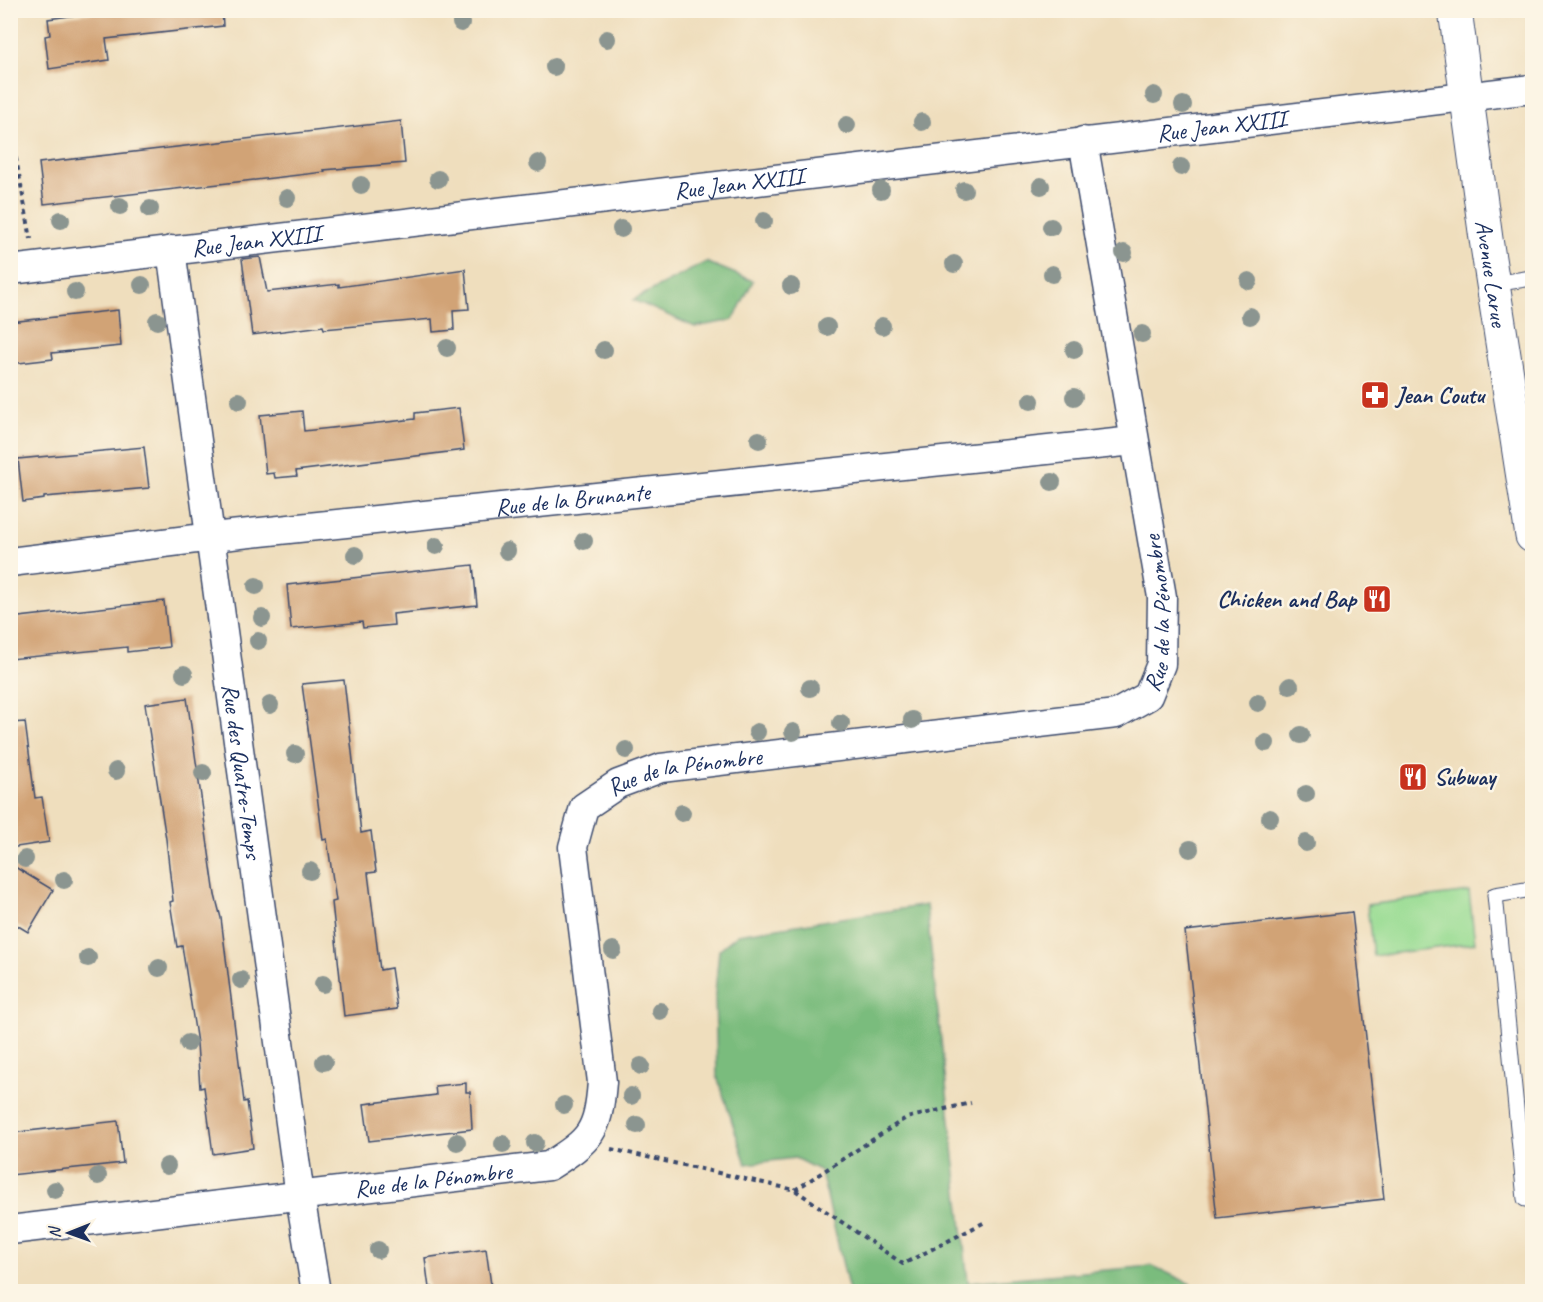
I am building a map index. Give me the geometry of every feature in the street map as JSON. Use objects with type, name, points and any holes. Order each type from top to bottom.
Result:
[{"type":"street","name":"Avenue Larue","points":[[1455,10],[1493,284],[1533,536]]},
{"type":"street","name":"Rue Jean XXIII","points":[[23,268],[1533,89]]},
{"type":"street","name":"Rue de la Pénombre","points":[[10,1230],[549,1166],[582,1144],[599,1116],[602,1082],[573,847],[584,807],[618,784],[661,768],[1116,714],[1148,696],[1161,664],[1162,597],[1083,141]]},
{"type":"street","name":"Rue des Quatre-Temps","points":[[171,250],[212,537],[300,1196],[316,1292]]},
{"type":"street","name":"Rue de la Brunante","points":[[10,562],[212,537],[1134,441]]},
{"type":"lane","points":[[1493,284],[1533,278]]},
{"type":"lane","points":[[1533,889],[1496,895],[1525,1199],[1533,1198]]},
{"type":"path","points":[[10,113],[23,268]]},
{"type":"path","points":[[795,1190],[906,1118],[971,1103]]},
{"type":"path","points":[[582,1144],[795,1190],[903,1264],[987,1221]]},
{"type":"green space","points":[[706,262],[753,281],[733,320],[695,327],[633,300]]},
{"type":"green space","points":[[1469,892],[1475,943],[1373,956],[1367,905]]},
{"type":"green space","points":[[926,905],[968,1282],[1153,1266],[1191,1284],[1187,1291],[849,1291],[821,1171],[795,1158],[746,1164],[717,1076],[715,994],[719,950],[738,934]]},
{"type":"building","points":[[112,10],[222,10],[223,26],[106,39],[109,60],[49,69],[45,36],[50,35],[48,19]]},
{"type":"building","points":[[401,121],[405,163],[324,170],[325,172],[44,204],[39,163]]},
{"type":"building","points":[[260,257],[267,292],[339,284],[339,287],[465,269],[469,309],[453,310],[454,330],[433,332],[432,319],[324,329],[323,326],[252,335],[242,259]]},
{"type":"building","points":[[118,310],[121,346],[52,353],[53,359],[10,364],[10,322]]},
{"type":"building","points":[[459,408],[464,450],[296,471],[297,476],[275,478],[274,473],[266,474],[260,415],[302,411],[304,431],[415,419],[415,413]]},
{"type":"building","points":[[144,447],[149,488],[44,497],[44,499],[23,502],[18,459]]},
{"type":"building","points":[[473,565],[477,605],[393,614],[394,625],[363,628],[362,622],[291,629],[287,585]]},
{"type":"building","points":[[164,601],[169,647],[127,652],[127,647],[10,659],[10,618]]},
{"type":"building","points":[[344,680],[361,833],[371,831],[376,872],[368,873],[380,970],[391,968],[397,1009],[344,1016],[332,902],[336,901],[327,839],[323,840],[302,684]]},
{"type":"building","points":[[187,698],[215,895],[221,918],[244,1102],[247,1101],[253,1148],[213,1154],[204,1087],[200,1088],[197,1043],[182,946],[177,947],[170,902],[173,901],[166,839],[145,704]]},
{"type":"building","points":[[25,722],[35,798],[42,797],[49,842],[10,848],[10,723]]},
{"type":"building","points":[[10,864],[53,890],[28,932],[10,921]]},
{"type":"building","points":[[1352,912],[1384,1199],[1217,1218],[1185,931]]},
{"type":"building","points":[[466,1083],[466,1092],[470,1092],[472,1129],[369,1141],[364,1104],[436,1095],[435,1086]]},
{"type":"building","points":[[118,1121],[123,1163],[10,1175],[10,1133]]},
{"type":"building","points":[[486,1249],[492,1292],[433,1292],[432,1287],[429,1288],[425,1258]]},
{"type":"place","name":"Jean Coutu","points":[[1375,395]]},
{"type":"place","name":"Chicken and Bap","points":[[1377,599]]},
{"type":"place","name":"Subway","points":[[1413,777]]}]
